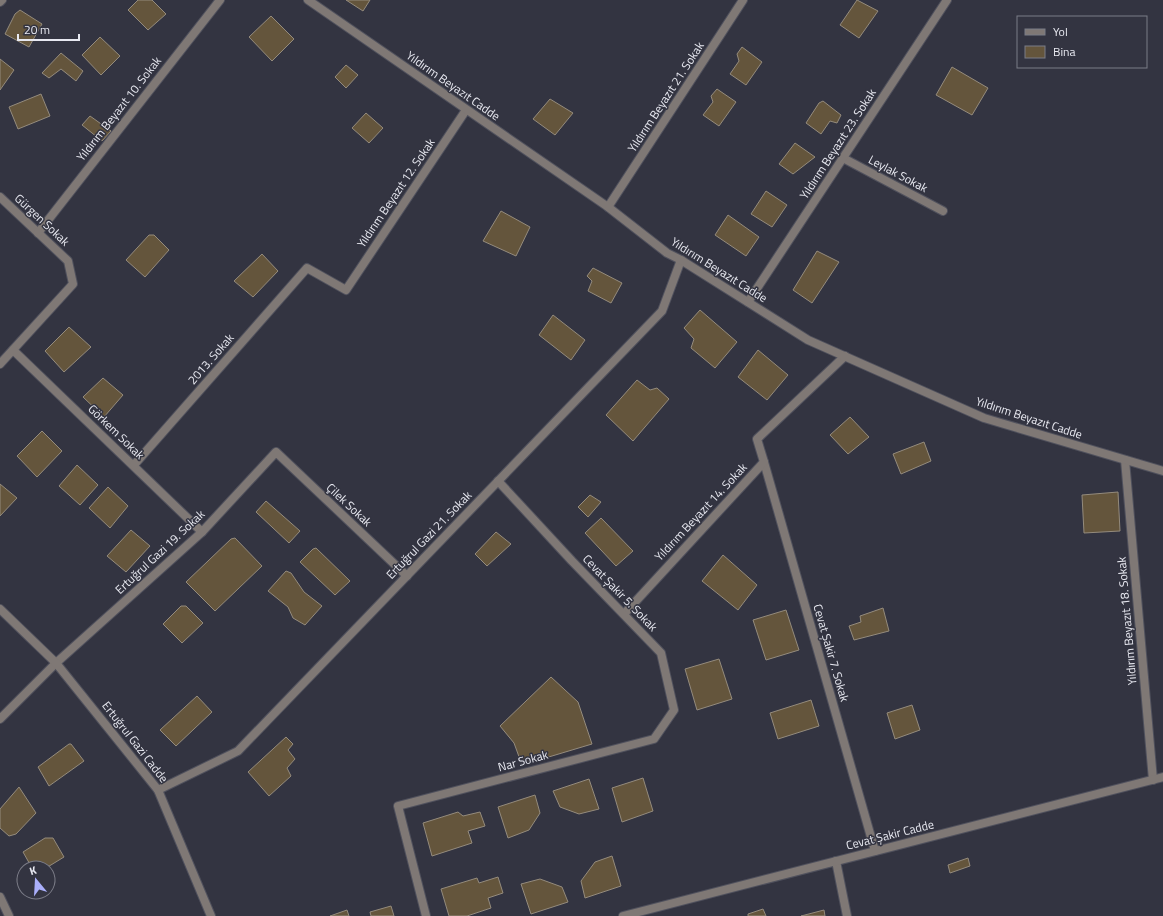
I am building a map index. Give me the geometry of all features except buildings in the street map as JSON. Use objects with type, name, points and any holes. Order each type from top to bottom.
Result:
[{"type":"street","name":"Yıldırım Beyazıt 10. Sokak","points":[[38,233],[220,0]]},
{"type":"street","name":"Yıldırım Beyazıt Cadde","points":[[308,0],[608,207],[667,253],[681,260],[808,340],[984,418],[1163,471]]},
{"type":"street","name":"Yıldırım Beyazıt 21. Sokak","points":[[608,207],[743,0]]},
{"type":"street","name":"Yıldırım Beyazıt 23. Sokak","points":[[748,302],[947,0]]},
{"type":"street","name":"Yıldırım Beyazıt 12. Sokak","points":[[307,268],[346,290],[466,110]]},
{"type":"street","name":"Leylak Sokak","points":[[843,158],[942,211]]},
{"type":"street","name":"Gürgen Sokak","points":[[0,197],[68,260],[73,284],[13,350]]},
{"type":"street","name":"Ertuğrul Gazi 21. Sokak","points":[[158,790],[238,751],[662,311],[681,260]]},
{"type":"street","name":"2013. Sokak","points":[[134,465],[307,268]]},
{"type":"street","points":[[0,364],[13,350]]},
{"type":"street","name":"Görkem Sokak","points":[[13,350],[202,532]]},
{"type":"street","name":"Yıldırım Beyazıt 14. Sokak","points":[[624,614],[764,462],[757,439],[845,356]]},
{"type":"street","name":"Ertuğrul Gazi 19. Sokak","points":[[0,719],[56,663],[202,532],[276,452]]},
{"type":"street","name":"Çilek Sokak","points":[[276,452],[407,576]]},
{"type":"street","name":"Yıldırım Beyazıt 18. Sokak","points":[[1125,460],[1153,780]]},
{"type":"street","name":"Cevat Şakir 7. Sokak","points":[[764,462],[875,851]]},
{"type":"street","name":"Cevat Şakir 5. Sokak","points":[[498,481],[572,561],[661,652],[674,710],[654,739]]},
{"type":"street","name":"Ertuğrul Gazi Cadde","points":[[0,609],[56,663],[158,790],[212,916]]},
{"type":"street","name":"Nar Sokak","points":[[426,916],[398,806],[654,739]]},
{"type":"street","name":"Cevat Şakir Cadde","points":[[623,916],[1163,777]]},
{"type":"street","points":[[836,861],[847,916]]},
{"type":"street","points":[[0,897],[9,916]]}]
